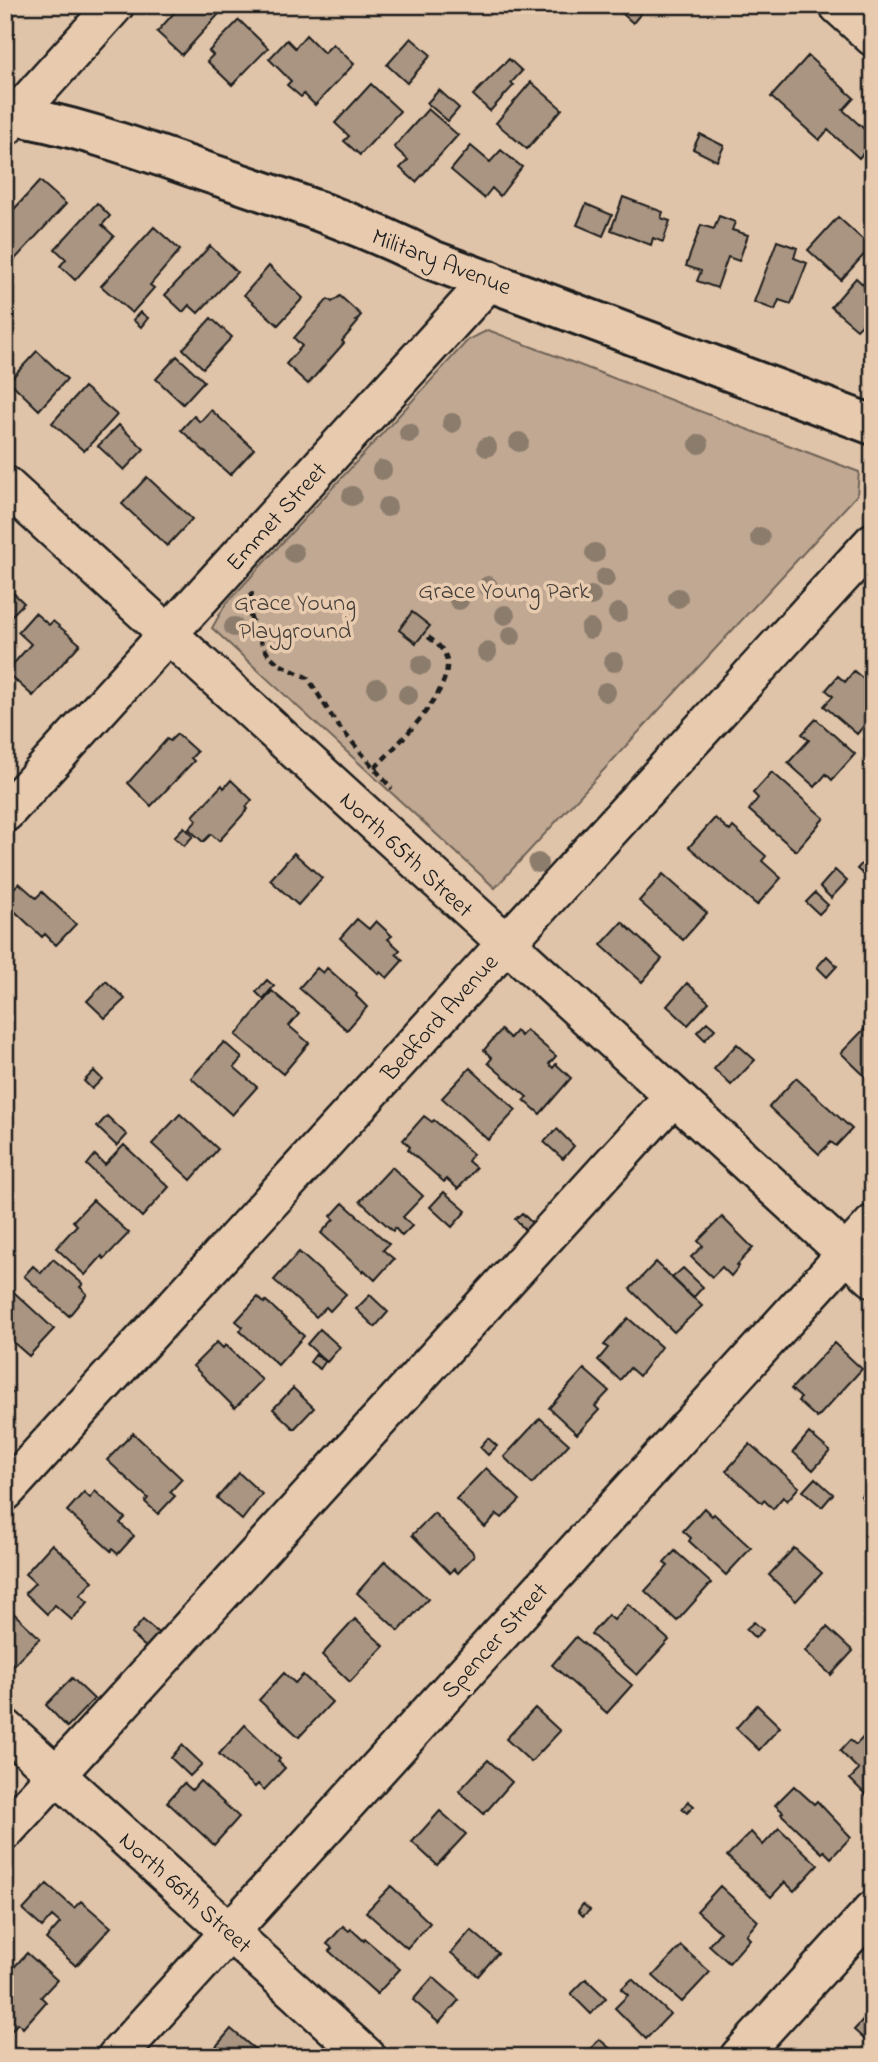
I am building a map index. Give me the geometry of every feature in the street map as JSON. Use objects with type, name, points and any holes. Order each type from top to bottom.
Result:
[{"type":"main road","name":"Military Avenue","points":[[8,119],[104,136],[251,187],[405,246],[432,260],[873,425]]},
{"type":"street","points":[[8,119],[116,5]]},
{"type":"street","points":[[838,5],[873,37]]},
{"type":"street","name":"Emmet Street","points":[[5,813],[490,280]]},
{"type":"street","name":"North 65th Street","points":[[5,485],[873,1278]]},
{"type":"street","name":"Bedford Avenue","points":[[5,1492],[873,542]]},
{"type":"street","points":[[5,1831],[673,1097]]},
{"type":"street","name":"Spencer Street","points":[[116,2057],[873,1224]]},
{"type":"street","name":"North 66th Street","points":[[5,1728],[367,2057]]},
{"type":"street","points":[[739,2057],[873,1910]]},
{"type":"path","points":[[255,586],[248,611],[262,644],[279,664],[308,678],[336,723],[398,796]]},
{"type":"path","points":[[375,768],[434,701],[444,679],[446,657],[441,648],[424,634]]},
{"type":"green space","name":"Grace Young Park","points":[[488,330],[859,472],[857,495],[495,888],[212,628],[225,605],[468,340]]},
{"type":"building","points":[[181,5],[208,5],[211,8],[214,5],[227,5],[182,55],[157,32]]},
{"type":"building","points":[[613,5],[648,5],[633,23]]},
{"type":"building","points":[[239,20],[268,48],[232,85],[207,61],[213,55],[209,51]]},
{"type":"building","points":[[306,35],[324,53],[333,44],[354,64],[315,105],[304,94],[301,97],[287,85],[291,81],[269,59],[287,40],[295,48]]},
{"type":"building","points":[[411,38],[431,55],[407,83],[387,65]]},
{"type":"building","points":[[808,56],[854,98],[843,110],[873,137],[873,142],[859,158],[828,130],[819,140],[771,97]]},
{"type":"building","points":[[509,59],[522,71],[511,83],[514,85],[490,111],[473,95]]},
{"type":"building","points":[[531,82],[562,109],[527,149],[496,123]]},
{"type":"building","points":[[371,84],[400,111],[360,155],[344,141],[349,136],[335,123]]},
{"type":"building","points":[[439,90],[459,108],[448,121],[427,103]]},
{"type":"building","points":[[428,109],[458,135],[416,182],[400,168],[408,160],[394,147]]},
{"type":"building","points":[[700,134],[724,146],[717,161],[693,149]]},
{"type":"building","points":[[471,146],[490,162],[501,150],[522,167],[500,196],[492,188],[484,198],[451,170]]},
{"type":"building","points":[[40,181],[66,204],[5,270],[5,219]]},
{"type":"building","points":[[623,197],[663,212],[661,218],[670,221],[663,242],[653,238],[651,245],[611,230]]},
{"type":"building","points":[[97,203],[110,216],[102,225],[114,236],[75,280],[60,266],[66,259],[55,249]]},
{"type":"building","points":[[586,204],[612,215],[603,236],[577,225]]},
{"type":"building","points":[[719,216],[735,222],[732,230],[748,235],[739,261],[728,257],[717,288],[697,281],[701,271],[686,266],[701,225],[714,229]]},
{"type":"building","points":[[838,217],[871,247],[841,280],[808,250]]},
{"type":"building","points":[[154,227],[180,250],[150,285],[154,288],[132,313],[101,286]]},
{"type":"building","points":[[777,241],[797,248],[794,258],[807,263],[791,304],[779,300],[775,310],[754,302]]},
{"type":"building","points":[[210,246],[237,272],[198,313],[189,305],[183,312],[165,295]]},
{"type":"building","points":[[269,266],[303,298],[278,325],[244,295]]},
{"type":"building","points":[[856,278],[867,288],[873,282],[873,337],[862,324],[857,329],[831,307]]},
{"type":"building","points":[[340,296],[361,315],[342,341],[344,343],[308,384],[286,364],[302,346],[294,338],[328,299],[332,302]]},
{"type":"building","points":[[140,312],[148,318],[141,327],[133,320]]},
{"type":"building","points":[[211,318],[232,337],[203,368],[183,349]]},
{"type":"building","points":[[37,351],[67,379],[39,410],[9,381]]},
{"type":"building","points":[[177,356],[204,381],[183,404],[156,379]]},
{"type":"building","points":[[84,387],[117,415],[84,451],[52,423]]},
{"type":"building","points":[[211,410],[254,449],[230,475],[181,430],[194,416],[200,422]]},
{"type":"building","points":[[119,425],[144,449],[124,470],[98,446]]},
{"type":"building","points":[[147,477],[192,519],[167,546],[122,504]]},
{"type":"building","points":[[5,585],[24,603],[5,622]]},
{"type":"building","points":[[412,612],[430,626],[416,643],[399,630]]},
{"type":"building","points":[[35,613],[49,625],[53,621],[80,644],[33,696],[6,672],[31,644],[18,632]]},
{"type":"building","points":[[854,671],[873,687],[873,715],[857,734],[824,706],[833,696],[826,690],[838,676],[845,682]]},
{"type":"building","points":[[816,719],[855,754],[832,780],[826,774],[815,787],[788,763],[809,740],[802,734]]},
{"type":"building","points":[[177,734],[197,752],[191,758],[194,761],[151,806],[128,783],[167,739],[170,741]]},
{"type":"building","points":[[772,772],[824,818],[796,851],[749,810],[758,798],[753,793]]},
{"type":"building","points":[[231,780],[252,800],[246,807],[248,809],[219,841],[211,834],[203,842],[189,829],[197,820],[193,816],[222,785],[224,788]]},
{"type":"building","points":[[715,818],[730,831],[733,827],[766,856],[762,861],[781,878],[757,905],[689,847]]},
{"type":"building","points":[[184,827],[193,836],[184,846],[174,837]]},
{"type":"building","points":[[294,853],[322,878],[298,905],[270,880]]},
{"type":"building","points":[[867,858],[872,863],[863,874],[857,869]]},
{"type":"building","points":[[835,870],[847,881],[831,898],[820,887]]},
{"type":"building","points":[[663,874],[707,913],[683,940],[639,901]]},
{"type":"building","points":[[19,883],[36,898],[42,892],[76,924],[56,945],[45,934],[42,937],[5,902],[5,897]]},
{"type":"building","points":[[815,893],[828,905],[819,914],[806,902]]},
{"type":"building","points":[[357,919],[369,929],[376,921],[392,936],[388,939],[400,950],[396,954],[403,960],[387,978],[380,972],[379,974],[340,938]]},
{"type":"building","points":[[622,922],[662,959],[642,982],[601,945]]},
{"type":"building","points":[[827,956],[837,966],[827,977],[817,967]]},
{"type":"building","points":[[317,968],[323,973],[327,968],[357,994],[367,1007],[347,1030],[299,988]]},
{"type":"building","points":[[267,980],[274,986],[263,999],[256,992]]},
{"type":"building","points":[[106,981],[125,999],[105,1018],[87,1001]]},
{"type":"building","points":[[687,983],[709,1002],[688,1025],[667,1006]]},
{"type":"building","points":[[272,991],[299,1014],[289,1026],[309,1043],[283,1074],[236,1035]]},
{"type":"building","points":[[873,1020],[873,1082],[872,1083],[841,1053]]},
{"type":"building","points":[[707,1022],[715,1029],[705,1040],[697,1032]]},
{"type":"building","points":[[501,1030],[510,1038],[516,1031],[521,1036],[526,1030],[556,1056],[549,1064],[553,1068],[556,1064],[571,1078],[540,1114],[524,1100],[527,1097],[488,1063],[492,1058],[484,1050]]},
{"type":"building","points":[[224,1042],[242,1058],[234,1067],[257,1087],[232,1115],[191,1078]]},
{"type":"building","points":[[737,1044],[755,1060],[731,1085],[714,1069]]},
{"type":"building","points":[[470,1068],[516,1110],[488,1140],[442,1098]]},
{"type":"building","points":[[94,1071],[102,1079],[92,1089],[84,1081]]},
{"type":"building","points":[[796,1078],[852,1129],[836,1146],[831,1142],[819,1154],[769,1107]]},
{"type":"building","points":[[180,1114],[218,1149],[191,1180],[152,1144]]},
{"type":"building","points":[[107,1116],[127,1135],[117,1146],[97,1127]]},
{"type":"building","points":[[424,1116],[432,1122],[434,1120],[473,1154],[468,1161],[476,1168],[458,1189],[447,1179],[444,1182],[408,1150],[410,1147],[403,1140]]},
{"type":"building","points":[[557,1129],[574,1146],[563,1159],[544,1142]]},
{"type":"building","points":[[124,1145],[169,1187],[142,1217],[87,1165],[95,1155],[105,1165]]},
{"type":"building","points":[[392,1167],[423,1196],[403,1217],[412,1226],[402,1236],[360,1201]]},
{"type":"building","points":[[444,1192],[466,1211],[452,1227],[430,1207]]},
{"type":"building","points":[[93,1200],[129,1233],[85,1275],[56,1248],[77,1225],[73,1221]]},
{"type":"building","points":[[343,1203],[389,1244],[383,1250],[394,1259],[375,1280],[321,1233],[334,1219],[331,1216]]},
{"type":"building","points":[[522,1213],[532,1223],[525,1230],[515,1219]]},
{"type":"building","points":[[722,1217],[753,1248],[731,1276],[722,1267],[712,1277],[691,1257],[703,1246],[698,1241]]},
{"type":"building","points":[[299,1252],[346,1294],[330,1311],[326,1307],[316,1317],[274,1280]]},
{"type":"building","points":[[53,1259],[83,1284],[80,1287],[87,1294],[69,1316],[24,1276],[33,1266],[41,1273]]},
{"type":"building","points":[[656,1262],[702,1306],[674,1332],[630,1289]]},
{"type":"building","points":[[683,1268],[703,1287],[693,1298],[672,1278]]},
{"type":"building","points":[[5,1284],[54,1329],[29,1356],[5,1335]]},
{"type":"building","points":[[370,1295],[388,1312],[375,1327],[356,1309]]},
{"type":"building","points":[[258,1297],[264,1303],[266,1301],[304,1336],[278,1365],[240,1331],[243,1327],[236,1321]]},
{"type":"building","points":[[628,1318],[661,1347],[639,1376],[630,1368],[620,1380],[598,1360],[608,1348],[604,1345]]},
{"type":"building","points":[[320,1329],[340,1347],[327,1362],[307,1344]]},
{"type":"building","points":[[217,1342],[223,1348],[226,1345],[262,1380],[235,1408],[193,1366]]},
{"type":"building","points":[[834,1343],[862,1369],[817,1418],[798,1401],[801,1398],[791,1389]]},
{"type":"building","points":[[316,1354],[325,1362],[320,1369],[310,1362]]},
{"type":"building","points":[[584,1369],[609,1391],[595,1406],[599,1410],[577,1434],[549,1408]]},
{"type":"building","points":[[5,1380],[12,1393],[5,1400]]},
{"type":"building","points":[[293,1388],[314,1408],[294,1429],[273,1409]]},
{"type":"building","points":[[540,1418],[569,1444],[532,1484],[504,1457]]},
{"type":"building","points":[[133,1433],[182,1479],[170,1492],[175,1496],[158,1514],[145,1502],[148,1498],[107,1460]]},
{"type":"building","points":[[809,1433],[830,1451],[813,1470],[793,1452]]},
{"type":"building","points":[[488,1438],[497,1446],[488,1455],[480,1447]]},
{"type":"building","points":[[750,1444],[799,1487],[787,1501],[783,1497],[773,1509],[764,1500],[762,1503],[726,1471]]},
{"type":"building","points":[[486,1468],[520,1500],[502,1518],[497,1514],[485,1527],[456,1499]]},
{"type":"building","points":[[239,1473],[262,1494],[242,1520],[217,1498]]},
{"type":"building","points":[[815,1478],[833,1494],[822,1507],[803,1491]]},
{"type":"building","points":[[873,1487],[873,1499],[867,1504],[861,1496]]},
{"type":"building","points":[[95,1491],[125,1518],[120,1523],[134,1536],[118,1554],[112,1549],[111,1551],[67,1511],[84,1492],[90,1498]]},
{"type":"building","points":[[704,1508],[751,1548],[726,1575],[689,1541],[691,1538],[683,1531]]},
{"type":"building","points":[[434,1513],[474,1556],[458,1573],[454,1569],[450,1573],[412,1535]]},
{"type":"building","points":[[52,1544],[93,1581],[80,1595],[88,1602],[72,1620],[55,1605],[47,1614],[25,1593],[35,1583],[25,1574]]},
{"type":"building","points":[[794,1548],[822,1573],[796,1601],[769,1575]]},
{"type":"building","points":[[675,1551],[711,1583],[677,1621],[645,1591],[668,1566],[664,1563]]},
{"type":"building","points":[[385,1561],[428,1599],[399,1631],[357,1593]]},
{"type":"building","points":[[628,1604],[669,1640],[637,1675],[591,1634],[608,1615],[614,1620]]},
{"type":"building","points":[[8,1608],[40,1638],[14,1665],[5,1657],[5,1611]]},
{"type":"building","points":[[355,1619],[384,1646],[350,1682],[322,1655]]},
{"type":"building","points":[[143,1620],[162,1636],[149,1650],[131,1634]]},
{"type":"building","points":[[754,1622],[763,1630],[755,1638],[746,1629]]},
{"type":"building","points":[[827,1627],[853,1651],[831,1675],[805,1651]]},
{"type":"building","points":[[576,1637],[632,1685],[607,1713],[552,1665]]},
{"type":"building","points":[[284,1673],[295,1683],[303,1675],[332,1702],[299,1737],[259,1700]]},
{"type":"building","points":[[72,1678],[94,1699],[67,1727],[46,1705]]},
{"type":"building","points":[[757,1705],[780,1727],[759,1750],[736,1728]]},
{"type":"building","points":[[535,1708],[560,1731],[531,1762],[506,1739]]},
{"type":"building","points":[[245,1725],[280,1759],[278,1761],[285,1768],[264,1790],[258,1784],[255,1787],[219,1754]]},
{"type":"building","points":[[871,1729],[871,1800],[850,1779],[859,1770],[840,1751],[850,1740],[856,1745]]},
{"type":"building","points":[[182,1745],[202,1764],[190,1776],[171,1758]]},
{"type":"building","points":[[488,1760],[512,1782],[484,1814],[459,1791]]},
{"type":"building","points":[[200,1781],[239,1817],[214,1845],[167,1802],[184,1783],[192,1790]]},
{"type":"building","points":[[794,1786],[814,1804],[817,1801],[851,1837],[831,1858],[824,1851],[822,1853],[775,1805]]},
{"type":"building","points":[[688,1801],[694,1806],[687,1813],[682,1809]]},
{"type":"building","points":[[440,1811],[466,1834],[437,1865],[412,1842]]},
{"type":"building","points":[[779,1828],[818,1865],[794,1891],[785,1882],[771,1897],[727,1856],[751,1832],[763,1845]]},
{"type":"building","points":[[47,1884],[74,1908],[81,1901],[111,1927],[76,1966],[46,1939],[60,1923],[52,1916],[42,1927],[23,1910]]},
{"type":"building","points":[[391,1886],[430,1923],[407,1948],[366,1912]]},
{"type":"building","points":[[720,1886],[758,1921],[746,1935],[750,1939],[729,1963],[709,1945],[720,1932],[697,1911]]},
{"type":"building","points":[[583,1904],[590,1910],[583,1916],[578,1911]]},
{"type":"building","points":[[343,1926],[349,1931],[351,1929],[364,1941],[365,1939],[400,1969],[377,1994],[329,1951],[332,1948],[327,1944]]},
{"type":"building","points":[[471,1930],[498,1953],[478,1976],[451,1953]]},
{"type":"building","points":[[681,1946],[710,1972],[682,2002],[653,1976]]},
{"type":"building","points":[[27,1953],[57,1980],[41,1997],[46,2002],[23,2028],[18,2023],[10,2032],[8,2030],[5,2033],[5,1977]]},
{"type":"building","points":[[433,1977],[459,2000],[439,2023],[413,2000]]},
{"type":"building","points":[[586,1979],[606,1998],[591,2014],[571,1994]]},
{"type":"building","points":[[632,1979],[670,2014],[646,2039],[615,2008],[628,1995],[621,1989]]},
{"type":"building","points":[[873,2010],[873,2047],[854,2030]]},
{"type":"building","points":[[231,2029],[259,2053],[256,2057],[207,2057]]},
{"type":"building","points":[[599,2039],[620,2057],[584,2057]]},
{"type":"park label","name":"Grace Young Playground","points":[[295,616]]}]
